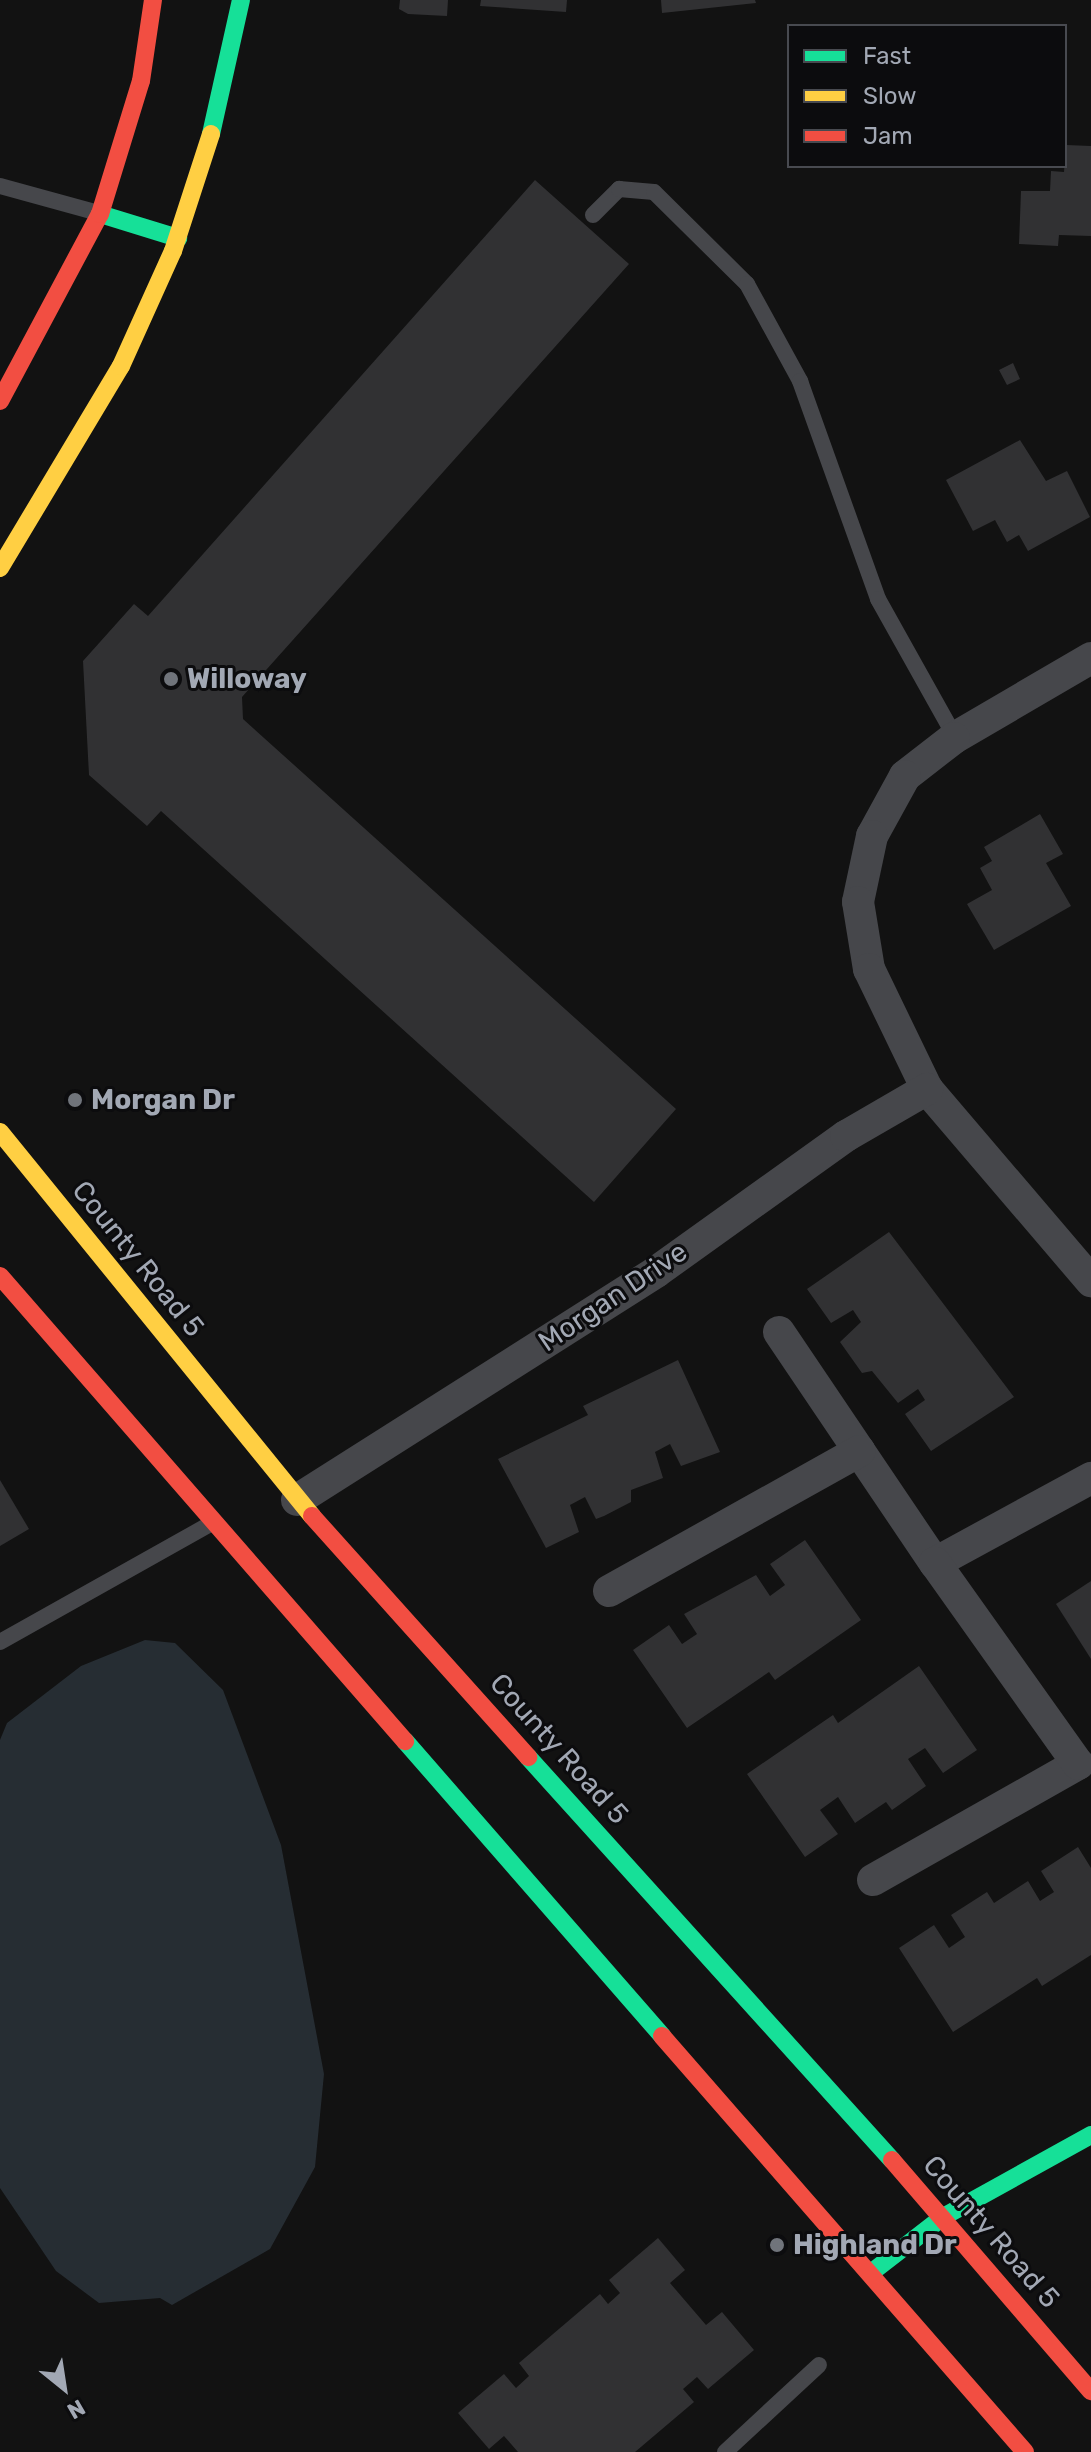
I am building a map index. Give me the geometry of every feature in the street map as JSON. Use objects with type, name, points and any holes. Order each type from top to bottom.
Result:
[{"type":"main road","points":[[0,401],[100,214],[141,81],[153,0]]},
{"type":"main road","points":[[0,568],[121,366],[178,238],[217,115],[241,0]]},
{"type":"main road","points":[[100,214],[178,238]]},
{"type":"main road","name":"County Road 5","points":[[0,1132],[297,1500],[943,2217],[1091,2391]]},
{"type":"main road","points":[[0,1276],[212,1523],[872,2272],[1025,2452]]},
{"type":"main road","points":[[872,2272],[943,2217],[1091,2135]]},
{"type":"street","points":[[1091,658],[955,737],[905,776],[872,836],[858,902],[869,969],[927,1089],[1091,1281]]},
{"type":"street","name":"Morgan Drive","points":[[297,1500],[656,1272],[846,1136],[927,1089]]},
{"type":"street","points":[[779,1332],[935,1563],[1084,1761],[873,1880]]},
{"type":"street","points":[[609,1591],[859,1451]]},
{"type":"street","points":[[935,1563],[1091,1478]]},
{"type":"lane","points":[[0,186],[100,214]]},
{"type":"lane","points":[[593,215],[619,189],[654,192],[747,284],[800,381],[878,599],[955,737]]},
{"type":"lane","points":[[0,1642],[212,1523]]},
{"type":"lane","points":[[725,2452],[819,2365]]},
{"type":"shaded area","points":[[145,1640],[175,1643],[223,1690],[281,1845],[324,2074],[315,2167],[270,2249],[172,2305],[160,2298],[99,2303],[56,2271],[0,2188],[0,1740],[7,1723],[81,1666]]},
{"type":"building","points":[[400,0],[448,0],[447,16],[408,14],[399,9]]},
{"type":"building","points":[[481,0],[567,0],[566,12],[480,6]]},
{"type":"building","points":[[661,0],[755,0],[756,3],[662,13]]},
{"type":"building","points":[[1067,145],[1091,146],[1091,236],[1059,235],[1058,246],[1019,244],[1021,191],[1050,191],[1051,171],[1064,172],[1067,168]]},
{"type":"building","name":"Willoway","points":[[535,180],[629,264],[242,697],[243,719],[676,1109],[594,1202],[161,811],[147,826],[89,775],[83,661],[134,604],[148,616]]},
{"type":"building","points":[[1013,363],[1020,379],[1007,385],[999,370]]},
{"type":"building","points":[[1020,440],[1046,481],[1067,471],[1090,517],[1028,551],[1019,535],[1007,542],[995,520],[973,531],[946,480]]},
{"type":"building","points":[[1040,814],[1063,854],[1046,863],[1071,906],[994,950],[967,904],[992,890],[980,868],[992,861],[984,847]]},
{"type":"building","points":[[889,1232],[1014,1397],[931,1451],[905,1414],[925,1400],[918,1389],[898,1403],[872,1371],[862,1373],[840,1342],[861,1322],[853,1310],[831,1323],[807,1289]]},
{"type":"building","points":[[678,1360],[720,1452],[681,1466],[670,1444],[655,1452],[663,1478],[631,1490],[631,1502],[596,1519],[585,1497],[570,1505],[579,1532],[546,1548],[498,1459],[588,1415],[583,1406]]},
{"type":"building","points":[[0,1480],[29,1529],[0,1546]]},
{"type":"building","points":[[805,1540],[861,1620],[775,1680],[769,1672],[687,1728],[633,1650],[669,1625],[682,1644],[697,1634],[684,1614],[756,1575],[770,1596],[785,1585],[770,1564]]},
{"type":"building","points":[[1091,1581],[1091,1659],[1056,1604]]},
{"type":"building","points":[[919,1666],[977,1750],[943,1773],[925,1748],[908,1759],[926,1786],[892,1810],[886,1802],[855,1823],[838,1797],[820,1810],[838,1834],[805,1857],[747,1774],[833,1715],[838,1723]]},
{"type":"building","points":[[1078,1847],[1091,1868],[1091,1955],[1042,1986],[1037,1978],[953,2032],[899,1948],[934,1925],[949,1948],[965,1937],[951,1915],[987,1892],[994,1903],[1028,1881],[1040,1901],[1054,1892],[1041,1871]]},
{"type":"building","points":[[658,2238],[685,2270],[670,2283],[706,2325],[722,2312],[754,2350],[708,2389],[697,2377],[683,2389],[694,2402],[635,2452],[518,2452],[504,2436],[489,2449],[458,2413],[504,2374],[516,2388],[529,2376],[519,2363],[600,2294],[608,2304],[620,2293],[609,2280]]},
{"type":"traffic: fast","points":[[211,134],[241,0]]},
{"type":"traffic: fast","points":[[100,214],[178,238]]},
{"type":"traffic: fast","points":[[405,1741],[662,2036]]},
{"type":"traffic: fast","points":[[528,1757],[892,2160]]},
{"type":"traffic: fast","points":[[872,2272],[943,2217],[1091,2135]]},
{"type":"traffic: slow","points":[[0,568],[121,366],[173,251],[211,134]]},
{"type":"traffic: slow","points":[[0,1132],[312,1516]]},
{"type":"traffic: jam","points":[[0,401],[100,214],[141,81],[153,0]]},
{"type":"traffic: jam","points":[[0,1276],[405,1741]]},
{"type":"traffic: jam","points":[[312,1516],[528,1757]]},
{"type":"traffic: jam","points":[[662,2036],[1025,2452]]},
{"type":"traffic: jam","points":[[892,2160],[1091,2391]]},
{"type":"place","name":"Willoway","points":[[171,679]]},
{"type":"place","name":"Morgan Dr","points":[[75,1100]]},
{"type":"place","name":"Highland Dr","points":[[777,2245]]}]
